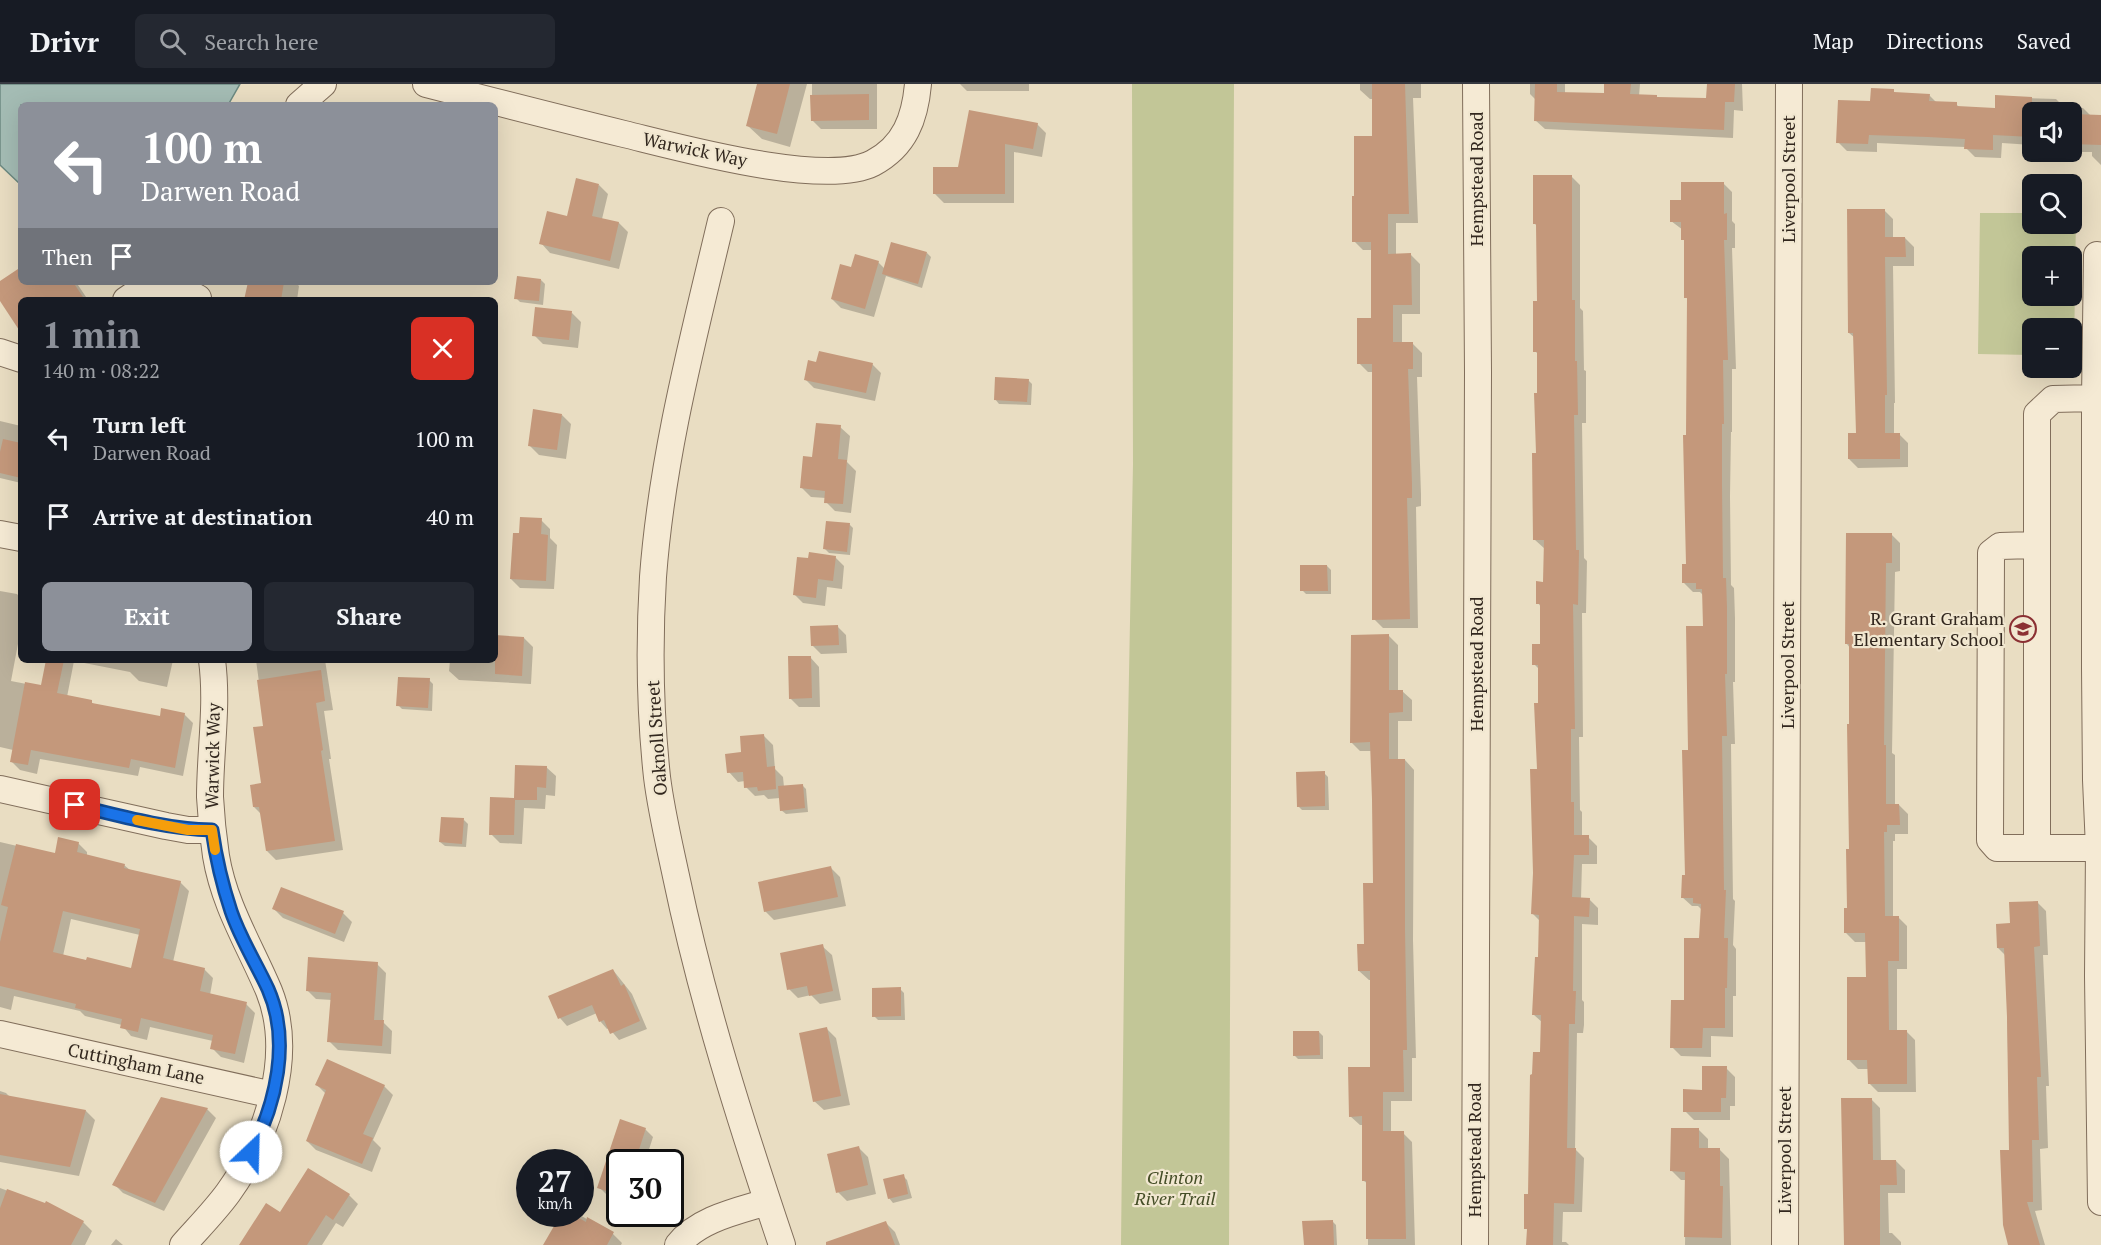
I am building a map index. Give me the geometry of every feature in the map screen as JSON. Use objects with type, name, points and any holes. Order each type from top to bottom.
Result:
[{"type":"street","points":[[302,102],[323,84]]},
{"type":"street","name":"Warwick Way","points":[[426,84],[495,102]]},
{"type":"street","name":"Warwick Way","points":[[498,103],[730,159],[833,171],[854,169],[872,163],[889,152],[901,140],[913,118],[918,84]]},
{"type":"street","name":"Hempstead Road","points":[[1475,1245],[1478,384],[1476,84]]},
{"type":"street","name":"Liverpool Street","points":[[1785,1245],[1789,84]]},
{"type":"street","name":"Oaknoll Street","points":[[721,221],[678,407],[663,488],[653,580],[651,694],[658,780],[690,942],[720,1052],[782,1245]]},
{"type":"street","points":[[2097,255],[2095,398],[2101,1202]]},
{"type":"street","points":[[130,297],[143,288],[156,285]]},
{"type":"street","points":[[174,285],[201,293]]},
{"type":"street","points":[[0,352],[18,358]]},
{"type":"street","points":[[2037,848],[2037,414],[2053,399],[2095,398]]},
{"type":"street","points":[[0,534],[18,537]]},
{"type":"street","points":[[2037,545],[2000,546],[1991,553],[1990,840],[1997,848],[2099,848]]},
{"type":"street","name":"Warwick Way","points":[[183,1245],[229,1192],[259,1137],[273,1095],[279,1062],[276,1013],[269,991],[231,912],[216,858],[210,797],[215,707],[212,663]]},
{"type":"street","points":[[0,789],[166,826],[188,830],[212,830]]},
{"type":"street","name":"Cuttingham Lane","points":[[0,1034],[273,1095]]},
{"type":"street","points":[[678,1245],[697,1228],[767,1202]]},
{"type":"green space","name":"Clinton River Trail","points":[[1132,84],[1234,84],[1229,1245],[1121,1245],[1133,464]]},
{"type":"green space","points":[[1980,213],[2022,213],[2022,234],[2076,234],[2076,246],[2022,246],[2022,306],[2075,306],[2075,318],[2022,318],[2022,355],[1978,354]]},
{"type":"water","points":[[0,84],[240,84],[230,102],[18,102],[18,182],[0,165]]},
{"type":"building","points":[[757,84],[790,84],[777,134],[746,126]]},
{"type":"building","points":[[1372,84],[1405,84],[1409,214],[1388,214],[1388,254],[1411,253],[1412,305],[1393,305],[1393,342],[1413,342],[1413,369],[1408,369],[1412,484],[1412,498],[1407,498],[1410,619],[1372,620],[1372,364],[1357,364],[1357,318],[1371,318],[1371,242],[1352,242],[1352,196],[1354,196],[1354,136],[1372,136]]},
{"type":"building","points":[[1535,84],[1557,84],[1557,92],[1604,93],[1604,84],[1631,84],[1630,94],[1706,98],[1707,84],[1735,84],[1734,102],[1725,102],[1724,130],[1534,121]]},
{"type":"building","points":[[1871,88],[1930,94],[1929,101],[1957,102],[1957,106],[1995,108],[1995,95],[2032,97],[2032,102],[2022,102],[2022,136],[1993,135],[1993,150],[1964,149],[1965,139],[1928,137],[1869,135],[1868,144],[1836,143],[1838,100],[1870,101]]},
{"type":"building","points":[[869,94],[869,120],[811,121],[810,95]]},
{"type":"building","points":[[969,110],[1038,123],[1033,149],[1005,144],[1005,194],[933,194],[933,167],[958,167]]},
{"type":"building","points":[[2082,114],[2101,115],[2101,145],[2082,144]]},
{"type":"building","points":[[1533,175],[1572,175],[1572,300],[1575,300],[1578,415],[1574,415],[1576,550],[1579,550],[1578,605],[1573,604],[1575,729],[1571,729],[1571,802],[1574,802],[1574,835],[1589,835],[1589,855],[1574,855],[1572,897],[1590,898],[1589,917],[1574,916],[1573,991],[1576,991],[1575,1024],[1569,1024],[1567,1148],[1576,1148],[1574,1204],[1554,1203],[1553,1245],[1526,1245],[1527,1229],[1524,1229],[1524,1194],[1528,1194],[1530,1075],[1532,1074],[1533,1052],[1540,1052],[1541,1015],[1532,1015],[1535,957],[1538,957],[1539,915],[1531,914],[1533,873],[1530,769],[1537,769],[1534,703],[1538,703],[1538,665],[1532,665],[1532,644],[1540,644],[1540,604],[1536,604],[1536,581],[1543,582],[1544,540],[1533,540],[1532,453],[1536,453],[1534,393],[1537,393],[1537,352],[1533,352],[1533,301],[1537,301]]},
{"type":"building","points":[[576,178],[599,184],[592,216],[619,222],[610,261],[539,244],[547,211],[567,216]]},
{"type":"building","points":[[1681,182],[1724,182],[1724,214],[1727,213],[1727,240],[1724,240],[1728,360],[1723,360],[1722,486],[1723,578],[1726,578],[1727,608],[1727,674],[1725,674],[1727,736],[1722,736],[1724,890],[1726,890],[1724,938],[1728,938],[1727,988],[1725,988],[1725,1028],[1703,1028],[1702,1048],[1670,1048],[1671,1000],[1684,1000],[1684,938],[1699,938],[1701,904],[1693,903],[1693,898],[1681,898],[1682,875],[1685,875],[1682,750],[1688,750],[1686,626],[1703,626],[1702,589],[1696,589],[1696,583],[1682,583],[1682,564],[1686,564],[1683,435],[1686,435],[1687,298],[1684,298],[1684,240],[1681,240],[1681,222],[1670,222],[1670,200],[1681,200]]},
{"type":"building","points":[[1847,209],[1885,209],[1885,237],[1905,237],[1906,257],[1885,257],[1887,395],[1885,395],[1885,433],[1900,433],[1900,459],[1848,459],[1848,433],[1856,433],[1853,333],[1848,333]]},
{"type":"building","points":[[891,242],[927,252],[918,284],[882,274]]},
{"type":"building","points":[[855,254],[879,261],[865,309],[831,299],[840,264],[851,267]]},
{"type":"building","points":[[18,269],[18,285],[75,285],[83,297],[18,297],[18,328],[0,301],[0,281]]},
{"type":"building","points":[[517,276],[541,279],[539,301],[514,299]]},
{"type":"building","points":[[247,285],[284,285],[282,297],[245,297]]},
{"type":"building","points":[[535,307],[572,311],[569,340],[532,336]]},
{"type":"building","points":[[819,351],[873,363],[866,393],[804,380],[808,360],[816,362]]},
{"type":"building","points":[[995,377],[1029,379],[1027,402],[994,400]]},
{"type":"building","points":[[533,409],[562,414],[557,450],[528,446]]},
{"type":"building","points":[[816,423],[841,425],[838,459],[847,460],[843,504],[824,503],[825,491],[800,488],[803,456],[812,457]]},
{"type":"building","points":[[3,439],[18,442],[18,477],[0,473],[0,452]]},
{"type":"building","points":[[520,517],[542,518],[541,534],[548,535],[546,581],[510,579],[513,533],[519,533]]},
{"type":"building","points":[[826,521],[850,523],[847,552],[823,549]]},
{"type":"building","points":[[1846,533],[1892,533],[1892,563],[1886,563],[1884,745],[1886,745],[1886,804],[1899,804],[1900,825],[1887,825],[1887,832],[1884,832],[1885,916],[1899,916],[1899,961],[1888,961],[1889,1030],[1907,1030],[1907,1084],[1868,1084],[1867,1060],[1847,1060],[1847,977],[1866,977],[1865,933],[1844,933],[1844,908],[1847,908],[1846,849],[1849,849],[1847,724],[1849,724],[1849,644],[1845,644]]},
{"type":"building","points":[[809,552],[836,556],[833,581],[818,579],[816,598],[793,595],[797,557],[808,558]]},
{"type":"building","points":[[1300,565],[1327,565],[1328,591],[1300,591]]},
{"type":"building","points":[[838,625],[839,645],[811,646],[810,626]]},
{"type":"building","points":[[1389,634],[1389,690],[1403,690],[1403,712],[1389,713],[1389,759],[1405,759],[1407,1050],[1403,1050],[1404,1092],[1383,1092],[1383,1131],[1404,1131],[1406,1239],[1366,1239],[1366,1181],[1362,1181],[1362,1116],[1349,1117],[1348,1067],[1370,1067],[1370,971],[1358,971],[1357,944],[1364,944],[1363,883],[1373,883],[1372,799],[1370,742],[1350,743],[1351,635]]},
{"type":"building","points":[[498,635],[524,637],[522,676],[495,674],[495,663],[498,663]]},
{"type":"building","points":[[788,656],[811,656],[812,698],[789,699]]},
{"type":"building","points":[[45,663],[63,663],[57,693],[92,700],[92,703],[160,716],[161,708],[185,713],[175,768],[131,759],[129,768],[31,750],[28,765],[10,762],[25,682],[41,685]]},
{"type":"building","points":[[321,670],[325,701],[316,703],[335,841],[266,851],[259,807],[253,807],[250,785],[261,783],[253,727],[263,726],[257,680]]},
{"type":"building","points":[[398,677],[430,678],[428,708],[396,706]]},
{"type":"building","points":[[764,734],[767,767],[775,766],[776,789],[758,791],[757,787],[744,788],[743,772],[727,773],[725,754],[741,752],[740,736]]},
{"type":"building","points":[[515,765],[547,766],[546,788],[537,787],[537,800],[515,800],[514,835],[489,835],[490,797],[514,798]]},
{"type":"building","points":[[1325,771],[1325,806],[1297,807],[1296,772]]},
{"type":"building","points":[[803,784],[805,808],[780,811],[778,786]]},
{"type":"building","points":[[441,817],[464,818],[462,844],[439,842]]},
{"type":"building","points":[[58,837],[79,842],[77,852],[125,864],[124,868],[181,881],[163,958],[205,968],[200,991],[247,1002],[235,1054],[210,1049],[213,1035],[141,1018],[138,1032],[120,1028],[122,1019],[75,1008],[76,1004],[0,986],[0,942],[8,907],[1,905],[16,844],[55,853]],"holes":[[[63,911],[140,929],[131,968],[87,957],[86,960],[53,952]]]},
{"type":"building","points":[[831,866],[838,897],[764,912],[758,882]]},
{"type":"building","points":[[281,887],[344,911],[335,934],[272,909]]},
{"type":"building","points":[[2038,901],[2040,946],[2034,947],[2041,1077],[2037,1077],[2039,1140],[2032,1140],[2033,1202],[2027,1202],[2040,1245],[2008,1245],[2003,1225],[2000,1150],[2009,1150],[2007,1017],[2004,948],[1997,948],[1996,924],[2010,923],[2009,902]]},
{"type":"building","points":[[823,944],[833,991],[809,996],[807,986],[787,990],[780,953]]},
{"type":"building","points":[[308,957],[378,962],[374,1020],[384,1020],[382,1046],[327,1042],[331,993],[306,991]]},
{"type":"building","points":[[613,969],[621,986],[624,984],[640,1021],[610,1034],[604,1020],[599,1022],[592,1005],[558,1019],[548,996]]},
{"type":"building","points":[[901,987],[901,1016],[872,1017],[872,988]]},
{"type":"building","points":[[827,1027],[841,1096],[813,1102],[799,1033]]},
{"type":"building","points":[[1293,1031],[1319,1031],[1320,1055],[1293,1056]]},
{"type":"building","points":[[327,1059],[385,1085],[363,1134],[373,1138],[362,1164],[306,1141],[326,1090],[315,1085]]},
{"type":"building","points":[[1702,1066],[1727,1066],[1726,1098],[1721,1098],[1721,1112],[1683,1112],[1683,1089],[1702,1090]]},
{"type":"building","points":[[0,1094],[86,1110],[70,1167],[0,1155]]},
{"type":"building","points":[[161,1097],[208,1108],[155,1203],[112,1185]]},
{"type":"building","points":[[1841,1098],[1872,1098],[1873,1160],[1896,1160],[1897,1185],[1880,1185],[1880,1245],[1844,1245]]},
{"type":"building","points":[[620,1119],[646,1128],[639,1149],[610,1149]]},
{"type":"building","points":[[1671,1128],[1699,1128],[1699,1148],[1720,1148],[1720,1186],[1723,1186],[1722,1238],[1684,1237],[1685,1172],[1670,1171]]},
{"type":"building","points":[[859,1146],[868,1185],[836,1193],[827,1154]]},
{"type":"building","points":[[606,1161],[606,1191],[597,1188]]},
{"type":"building","points":[[308,1168],[350,1194],[333,1220],[326,1215],[307,1245],[239,1245],[266,1203],[280,1212]]},
{"type":"building","points":[[904,1174],[908,1194],[888,1199],[883,1179]]},
{"type":"building","points":[[7,1189],[45,1203],[46,1201],[84,1221],[71,1245],[0,1245],[0,1208]]},
{"type":"building","points":[[1333,1220],[1334,1245],[1304,1245],[1302,1221]]},
{"type":"building","points":[[594,1221],[614,1232],[607,1245],[543,1245],[553,1227],[594,1227]]},
{"type":"building","points":[[886,1221],[895,1245],[826,1245],[826,1242]]},
{"type":"slow traffic","points":[[137,820],[188,830],[212,830],[215,850]]},
{"type":"place","name":"R. Grant Graham Elementary School","points":[[2023,629]]},
{"type":"route","points":[[75,805],[166,826],[188,830],[212,830],[222,884],[231,912],[269,991],[276,1013],[279,1037],[279,1062],[273,1095],[259,1137],[251,1152]]}]
